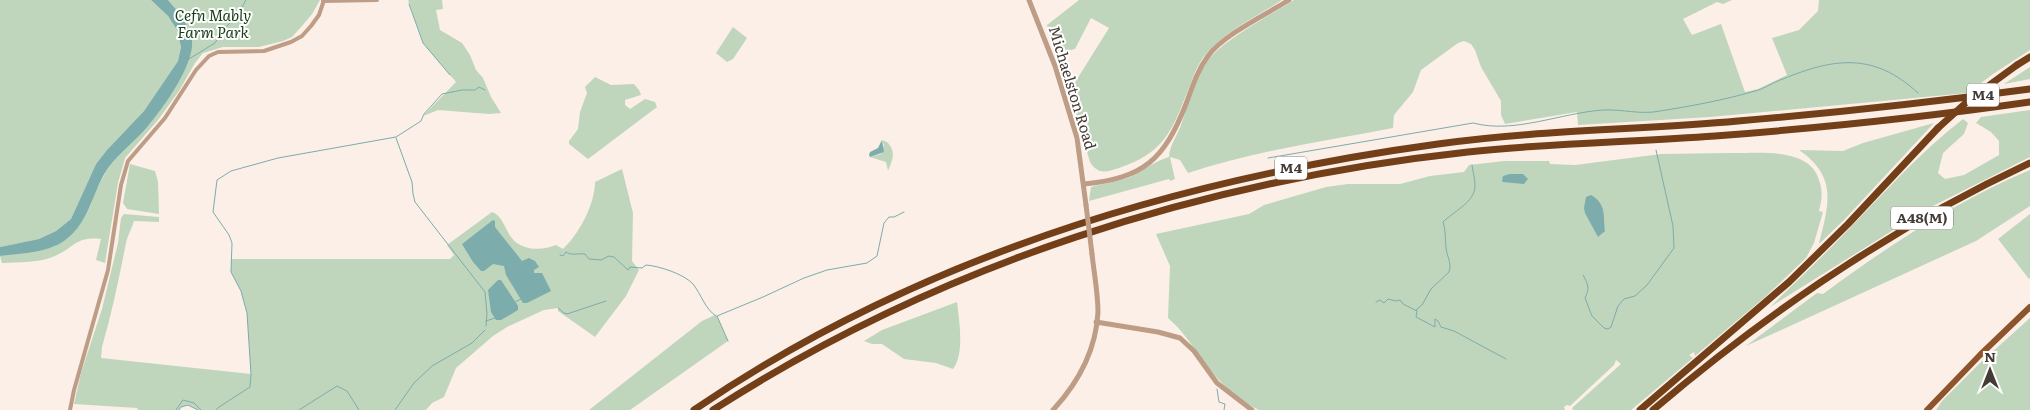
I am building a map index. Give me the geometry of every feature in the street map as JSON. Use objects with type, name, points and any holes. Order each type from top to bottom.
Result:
[{"type":"highway","name":"A48(M)","points":[[1640,410],[1789,282],[1848,224],[1938,128],[1969,100],[2030,57]]},
{"type":"highway","name":"M4","points":[[694,410],[739,379],[783,353],[828,328],[899,293],[1019,243],[1113,212],[1183,192],[1312,164],[1442,143],[1528,135],[1738,122],[2030,89]]},
{"type":"highway","name":"M4","points":[[713,410],[750,386],[853,329],[903,304],[971,275],[1114,224],[1224,194],[1359,166],[1468,152],[1781,130],[1912,117],[2030,102]]},
{"type":"highway","name":"A48(M)","points":[[1653,410],[1742,338],[1839,269],[1933,212],[2030,162]]},
{"type":"main road","points":[[1927,410],[2030,307]]},
{"type":"street","points":[[70,410],[108,270],[121,185],[128,161],[165,118],[196,70],[207,57],[218,52],[264,51],[291,42],[302,36],[319,15],[324,0],[377,0]]},
{"type":"street","name":"Michaelston Road","points":[[1029,0],[1055,66],[1077,138],[1096,294],[1096,322],[1093,340],[1082,371],[1066,396],[1053,410]]},
{"type":"street","points":[[1084,184],[1108,182],[1136,172],[1159,157],[1171,138],[1196,77],[1209,54],[1227,39],[1289,0]]},
{"type":"street","points":[[1096,322],[1158,332],[1180,338],[1194,351],[1217,383],[1252,410]]},
{"type":"green space","points":[[0,0],[151,0],[168,16],[177,30],[181,47],[178,61],[144,111],[96,164],[71,219],[56,231],[39,239],[0,247]]},
{"type":"green space","name":"Cefn Mably Farm Park","points":[[168,0],[320,0],[312,14],[292,37],[259,47],[223,47],[203,53],[158,120],[125,158],[118,183],[105,263],[96,260],[101,239],[93,238],[76,243],[62,253],[43,260],[2,263],[0,256],[53,247],[68,238],[90,206],[108,168],[123,149],[146,127],[192,37],[184,21]]},
{"type":"green space","points":[[408,0],[442,0],[443,9],[436,10],[440,30],[462,43],[501,113],[489,114],[438,110],[423,116],[456,82],[423,43]]},
{"type":"green space","points":[[1079,0],[1282,0],[1221,39],[1205,55],[1197,67],[1171,129],[1156,148],[1134,162],[1114,169],[1099,171],[1090,162],[1069,92],[1109,28],[1091,18],[1075,49],[1055,53],[1047,25]]},
{"type":"green space","points":[[1294,0],[1732,0],[1723,4],[1717,2],[1683,19],[1692,35],[1721,24],[1745,92],[1758,89],[1787,75],[1772,38],[1799,30],[1818,11],[1819,0],[2030,0],[2030,50],[1968,93],[1710,117],[1578,125],[1577,112],[1505,124],[1501,115],[1501,101],[1481,67],[1475,50],[1471,44],[1464,41],[1458,43],[1421,70],[1413,92],[1394,115],[1393,128],[1264,153],[1188,173],[1180,160],[1170,157],[1175,179],[1089,201],[1091,187],[1130,177],[1169,157],[1196,83],[1207,62],[1234,37]]},
{"type":"green space","points":[[733,27],[747,38],[733,59],[727,62],[716,53]]},
{"type":"green space","points":[[2030,67],[2030,79],[2004,84]]},
{"type":"green space","points":[[595,77],[611,85],[634,84],[641,95],[625,100],[625,105],[630,109],[645,99],[655,102],[657,107],[588,159],[569,144],[569,141],[578,129],[580,112],[587,93],[585,87]]},
{"type":"green space","points":[[2030,110],[2030,157],[1927,209],[1770,307],[1917,159],[1963,119],[1968,123],[1964,134],[1943,153],[1938,173],[1945,179],[1964,175],[1999,155],[1999,141],[1991,132],[1976,123],[1981,117]]},
{"type":"green space","points":[[1934,123],[1844,220],[1819,244],[1826,216],[1827,192],[1825,181],[1820,170],[1799,150],[1843,151],[1863,143]]},
{"type":"green space","points":[[882,140],[887,142],[893,153],[888,171],[886,162],[870,157],[881,154],[884,145]]},
{"type":"green space","points":[[1767,153],[1794,157],[1805,162],[1813,169],[1819,180],[1821,199],[1819,211],[1823,212],[1814,243],[1806,258],[1765,297],[1695,356],[1694,352],[1689,355],[1693,358],[1631,410],[1573,410],[1572,408],[1621,364],[1616,360],[1614,365],[1570,406],[1564,407],[1565,410],[1259,410],[1240,399],[1223,384],[1181,331],[1168,318],[1170,266],[1156,234],[1249,214],[1264,205],[1326,187],[1348,184],[1400,184],[1430,176],[1464,172],[1469,165],[1504,161],[1549,161],[1550,164],[1575,165],[1661,154]]},
{"type":"green space","points":[[130,164],[155,171],[158,182],[159,214],[127,209],[123,203]]},
{"type":"green space","points":[[622,169],[633,213],[632,261],[639,270],[626,296],[595,337],[558,311],[558,308],[544,310],[507,327],[493,336],[456,368],[444,397],[432,403],[426,410],[198,410],[188,405],[181,407],[179,410],[138,410],[137,408],[74,404],[81,373],[102,309],[118,243],[121,218],[124,214],[159,217],[159,222],[134,221],[127,241],[101,358],[251,374],[247,313],[241,291],[231,272],[231,259],[450,259],[454,255],[447,245],[492,212],[498,216],[511,237],[520,245],[538,249],[556,245],[563,249],[575,235],[585,218],[592,200],[595,182]]},
{"type":"green space","points":[[2030,170],[2030,206],[1976,241],[1746,346],[1817,293],[1823,294],[1923,226],[1949,210]]},
{"type":"green space","points":[[2030,214],[2030,278],[2029,279],[1998,239]]},
{"type":"green space","points":[[957,302],[960,346],[957,363],[953,369],[936,363],[904,359],[882,344],[872,344],[864,341],[882,330]]},
{"type":"green space","points":[[715,315],[728,341],[630,410],[589,410],[702,321]]},
{"type":"green space","points":[[2030,318],[2030,410],[1936,410],[1942,401],[1980,363]]},
{"type":"water","points":[[151,0],[168,0],[184,21],[191,35],[190,57],[178,83],[148,126],[108,168],[82,222],[69,237],[45,249],[0,256],[0,247],[39,239],[56,231],[71,219],[96,164],[144,111],[178,61],[181,47],[177,30],[168,16]]},
{"type":"water","points":[[882,140],[884,152],[870,157],[870,152],[878,148]]},
{"type":"water","points":[[1523,174],[1528,179],[1524,184],[1502,181],[1503,176]]},
{"type":"water","points":[[1591,195],[1600,202],[1603,211],[1605,231],[1598,237],[1584,208],[1586,197]]},
{"type":"water","points":[[493,220],[495,221],[495,227],[522,261],[529,258],[535,261],[539,267],[534,270],[534,273],[542,273],[551,291],[527,303],[523,303],[506,275],[504,266],[493,264],[484,271],[481,271],[473,262],[462,244]]},
{"type":"water","points":[[498,280],[501,280],[518,306],[518,310],[501,320],[496,320],[491,312],[488,290]]},
{"type":"waterway","points":[[189,59],[215,43],[222,31],[237,16],[246,0]]},
{"type":"waterway","points":[[409,4],[423,43],[450,75]]},
{"type":"waterway","points":[[1268,158],[1473,123],[1489,126],[1521,125],[1603,110],[1653,112],[1672,109],[1755,91],[1802,72],[1837,63],[1869,65],[1886,71],[1902,80],[1918,93]]},
{"type":"waterway","points":[[216,410],[250,387],[251,374],[247,313],[241,291],[231,272],[232,243],[229,235],[213,212],[217,180],[231,171],[278,158],[396,137],[421,121],[424,114],[442,94],[462,90],[475,90],[479,87],[485,90]]},
{"type":"waterway","points":[[396,138],[412,182],[415,202],[485,292],[486,326]]},
{"type":"waterway","points":[[1583,275],[1588,286],[1585,298],[1592,316],[1604,328],[1608,329],[1611,327],[1618,306],[1624,299],[1635,296],[1647,285],[1674,248],[1673,226],[1656,150]]},
{"type":"waterway","points":[[1416,310],[1422,305],[1431,289],[1449,272],[1450,263],[1443,222],[1468,202],[1474,192],[1472,165]]},
{"type":"waterway","points":[[728,341],[717,316],[804,278],[827,270],[867,263],[877,256],[884,223],[889,217],[894,217],[904,212]]},
{"type":"waterway","points":[[560,255],[563,256],[566,252],[585,254],[589,259],[601,260],[609,256],[614,257],[628,270],[630,267],[642,268],[646,265],[671,271],[689,280],[716,316]]},
{"type":"waterway","points":[[515,302],[521,299]]},
{"type":"waterway","points":[[1376,302],[1380,300],[1384,303],[1388,299],[1400,300],[1403,304],[1417,311],[1416,317],[1435,327],[1435,319],[1441,327],[1454,331],[1506,359]]},
{"type":"waterway","points":[[558,308],[567,314],[606,301]]},
{"type":"waterway","points":[[486,321],[495,318]]},
{"type":"waterway","points":[[395,410],[414,383],[432,366],[472,343],[485,330]]},
{"type":"waterway","points":[[299,410],[337,386],[347,391],[359,410]]},
{"type":"waterway","points":[[1217,389],[1219,402],[1225,404],[1224,410]]},
{"type":"waterway","points":[[176,410],[183,400],[194,403],[201,410]]},
{"type":"waterway","points":[[179,410],[181,407],[188,405],[198,410]]}]
